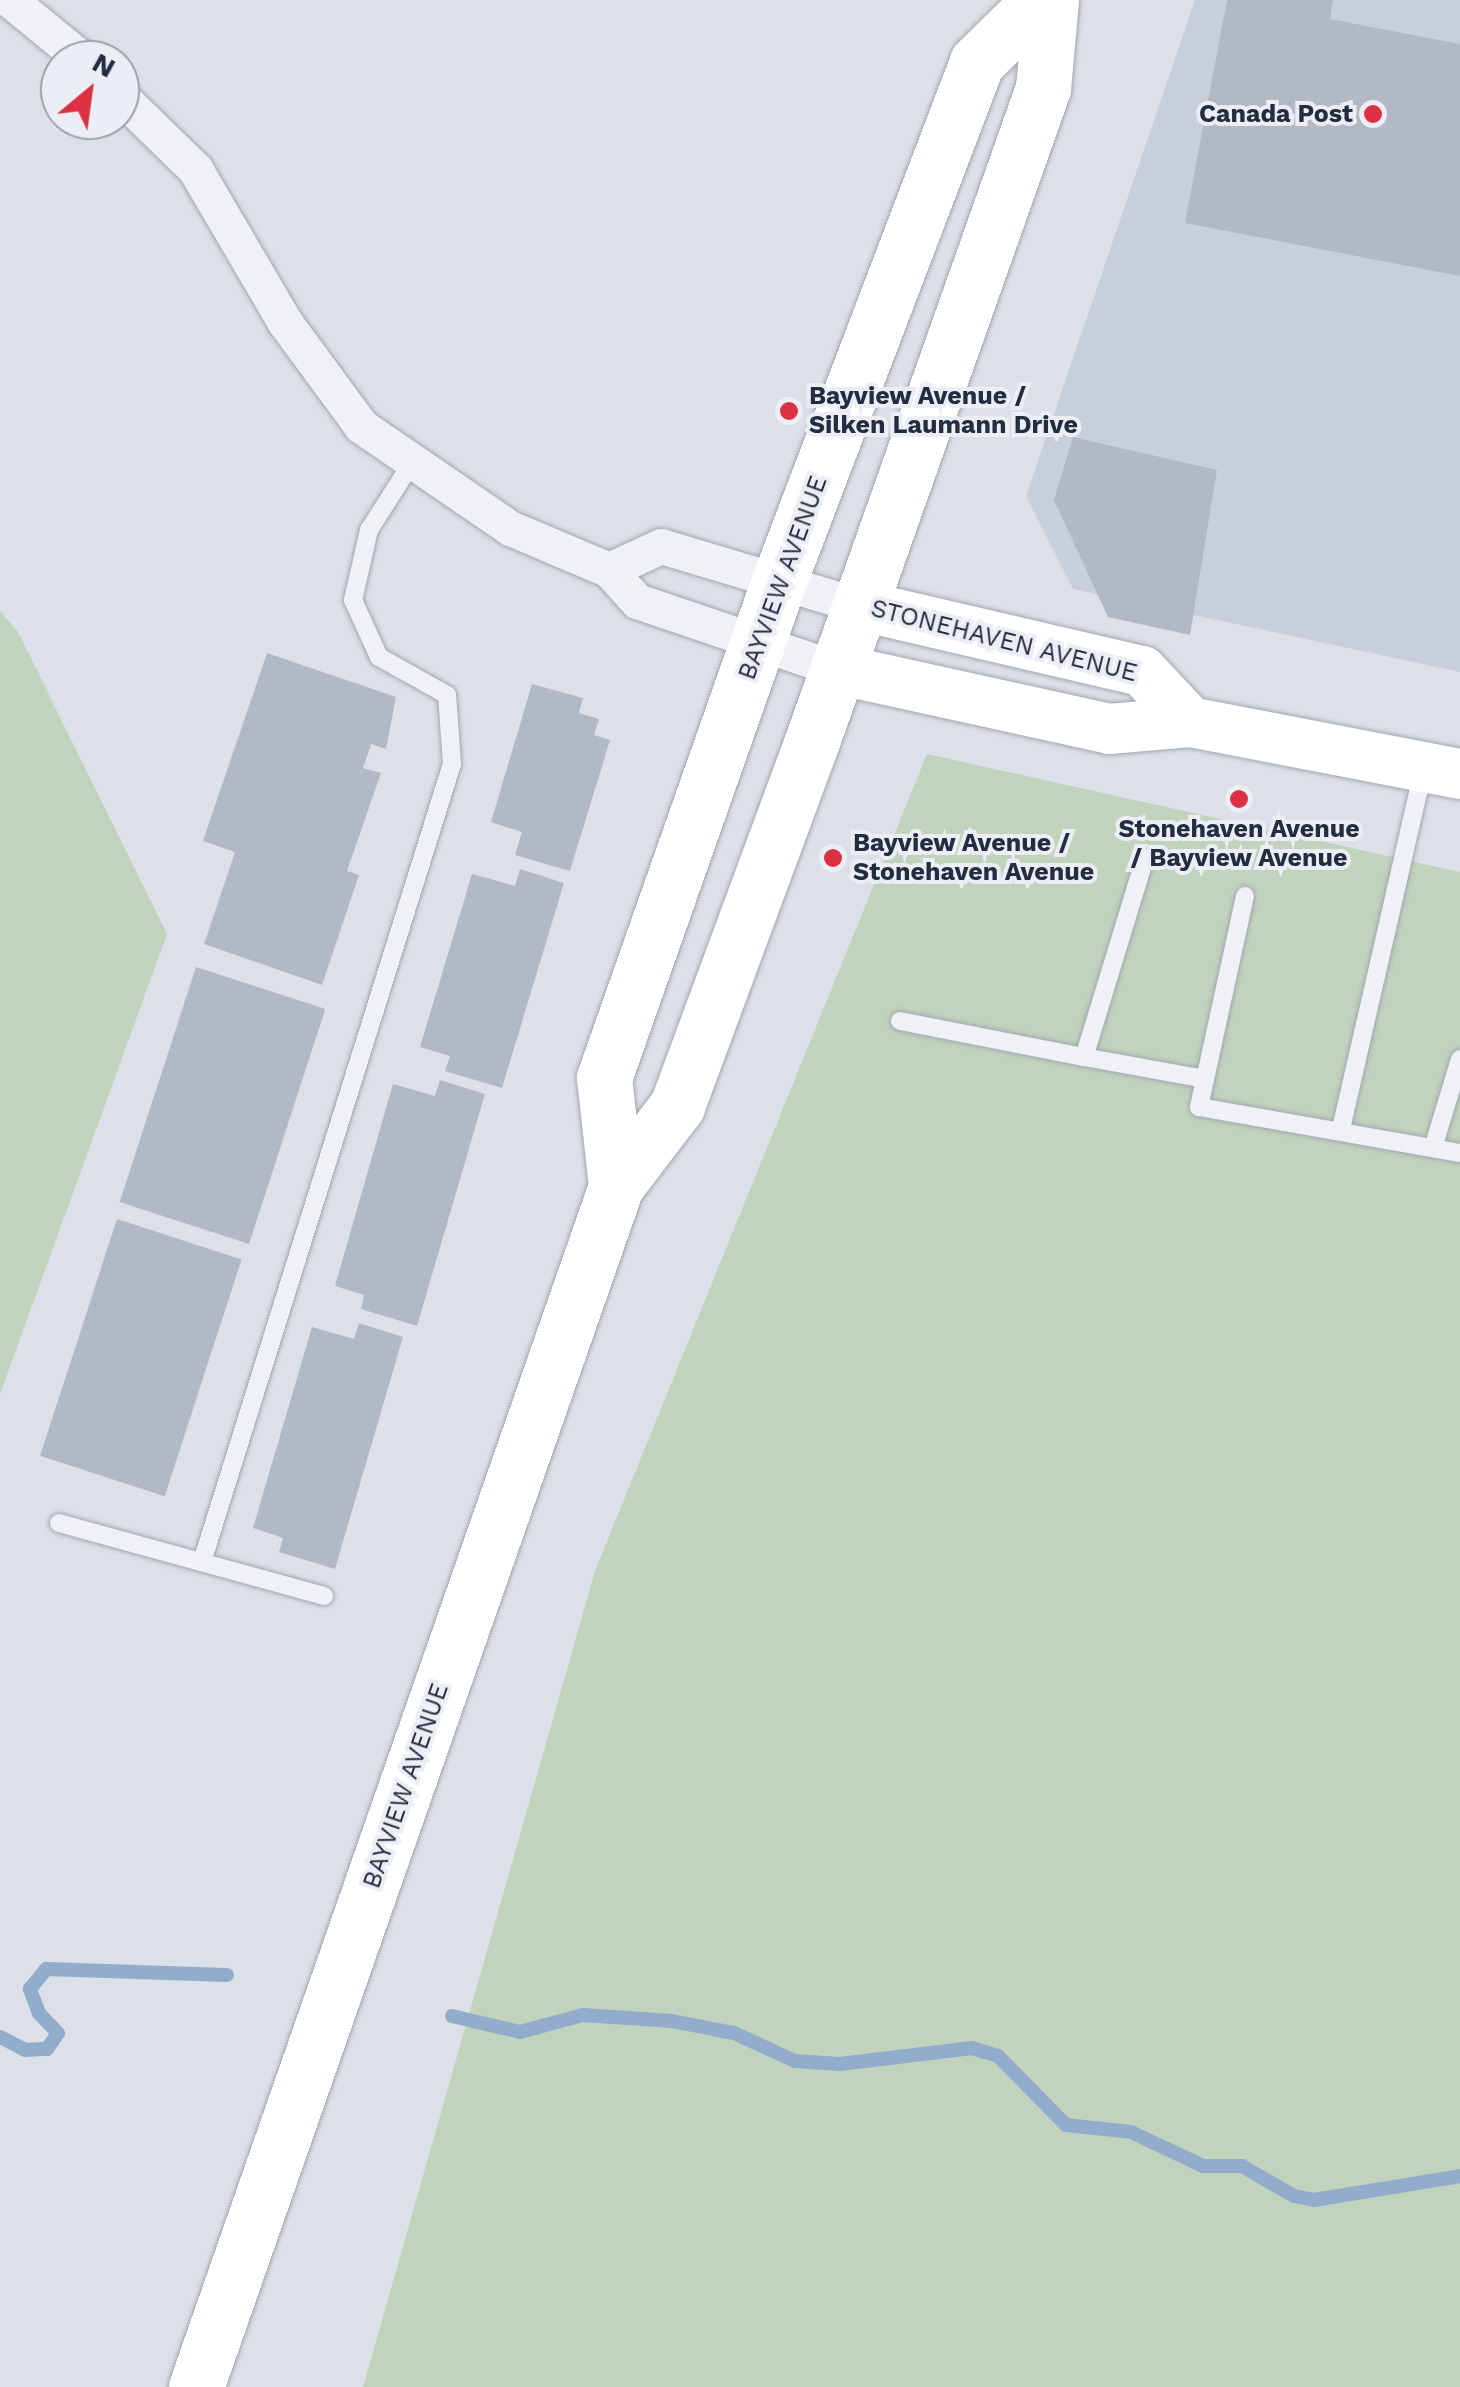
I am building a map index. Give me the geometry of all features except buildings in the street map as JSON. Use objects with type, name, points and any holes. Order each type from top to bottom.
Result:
[{"type":"main road","name":"BAYVIEW AVENUE","points":[[616,1186],[604,1078],[761,643],[779,580],[978,62],[1040,0]]},
{"type":"main road","name":"BAYVIEW AVENUE","points":[[196,2387],[616,1186],[677,1106],[837,669],[1043,88],[1051,0]]},
{"type":"street","points":[[10,0],[59,40]]},
{"type":"street","points":[[140,115],[195,169],[284,320],[361,426],[411,464],[510,528],[609,570],[637,601],[837,669],[1109,728],[1190,722],[1448,771]]},
{"type":"street","points":[[609,570],[661,546],[858,605]]},
{"type":"street","name":"STONEHAVEN AVENUE","points":[[858,605],[1142,671],[1190,722]]},
{"type":"lane","points":[[202,1562],[452,764],[448,695],[380,657],[353,600],[368,530],[411,464]]},
{"type":"lane","points":[[1341,1129],[1448,771]]},
{"type":"lane","points":[[1084,1057],[1145,858]]},
{"type":"lane","points":[[1246,896],[1199,1107],[1460,1153]]},
{"type":"lane","points":[[900,1021],[1205,1078]]},
{"type":"lane","points":[[1433,1148],[1460,1060]]},
{"type":"lane","points":[[59,1522],[324,1596]]},
{"type":"shaded area","points":[[1195,0],[1460,0],[1460,672],[1073,589],[1026,496]]},
{"type":"green space","points":[[0,611],[18,632],[167,934],[0,1394]]},
{"type":"green space","points":[[927,754],[1460,872],[1460,2387],[363,2387],[595,1571]]},
{"type":"waterway","points":[[0,2037],[25,2050],[47,2049],[58,2033],[39,2013],[30,1989],[46,1969],[227,1975]]},
{"type":"waterway","points":[[452,2016],[520,2032],[583,2015],[672,2021],[734,2033],[795,2061],[840,2064],[972,2048],[998,2056],[1066,2125],[1131,2132],[1203,2166],[1242,2166],[1294,2196],[1314,2200],[1460,2176]]},
{"type":"place","name":"Canada Post","points":[[1373,114]]},
{"type":"place","name":"Bayview Avenue / Silken Laumann Drive","points":[[789,411]]},
{"type":"place","name":"Stonehaven Avenue / Bayview Avenue","points":[[1239,799]]},
{"type":"place","name":"Bayview Avenue / Stonehaven Avenue","points":[[833,858]]}]
